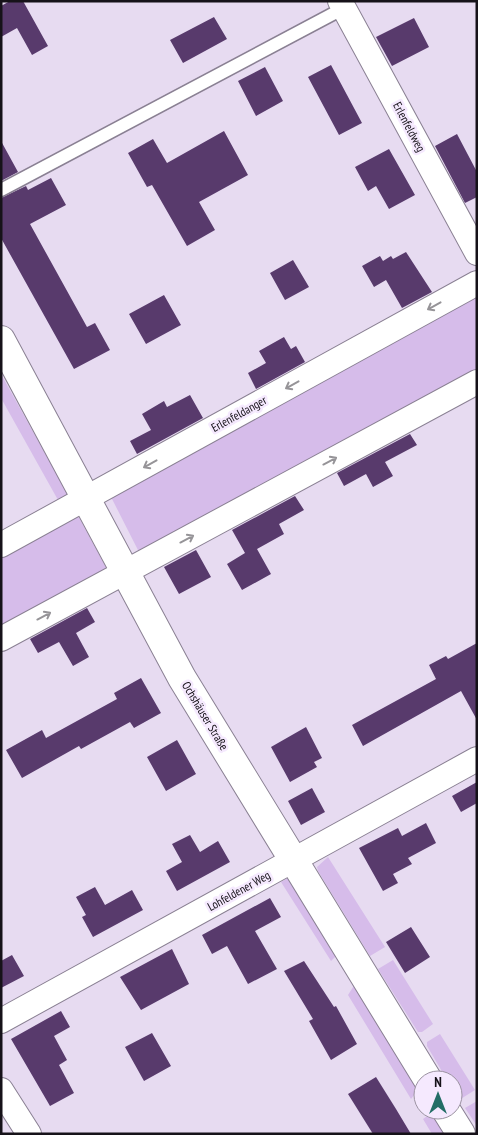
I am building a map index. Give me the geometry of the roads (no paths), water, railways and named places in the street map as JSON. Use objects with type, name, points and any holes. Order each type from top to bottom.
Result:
[{"type":"main road","name":"Ochshäuser Straße","points":[[1,340],[182,678],[292,862],[422,1070]]},
{"type":"main road","points":[[452,1120],[461,1134]]},
{"type":"street","name":"Erlenfeldweg","points":[[342,4],[477,253]]},
{"type":"street","name":"Erlenfeldanger","points":[[1,545],[477,283]]},
{"type":"street","points":[[1,639],[477,382]]},
{"type":"street","name":"Lohfeldener Weg","points":[[1,1022],[477,759]]},
{"type":"street","points":[[1,1090],[29,1134]]},
{"type":"lane","points":[[1,190],[342,4]]}]
